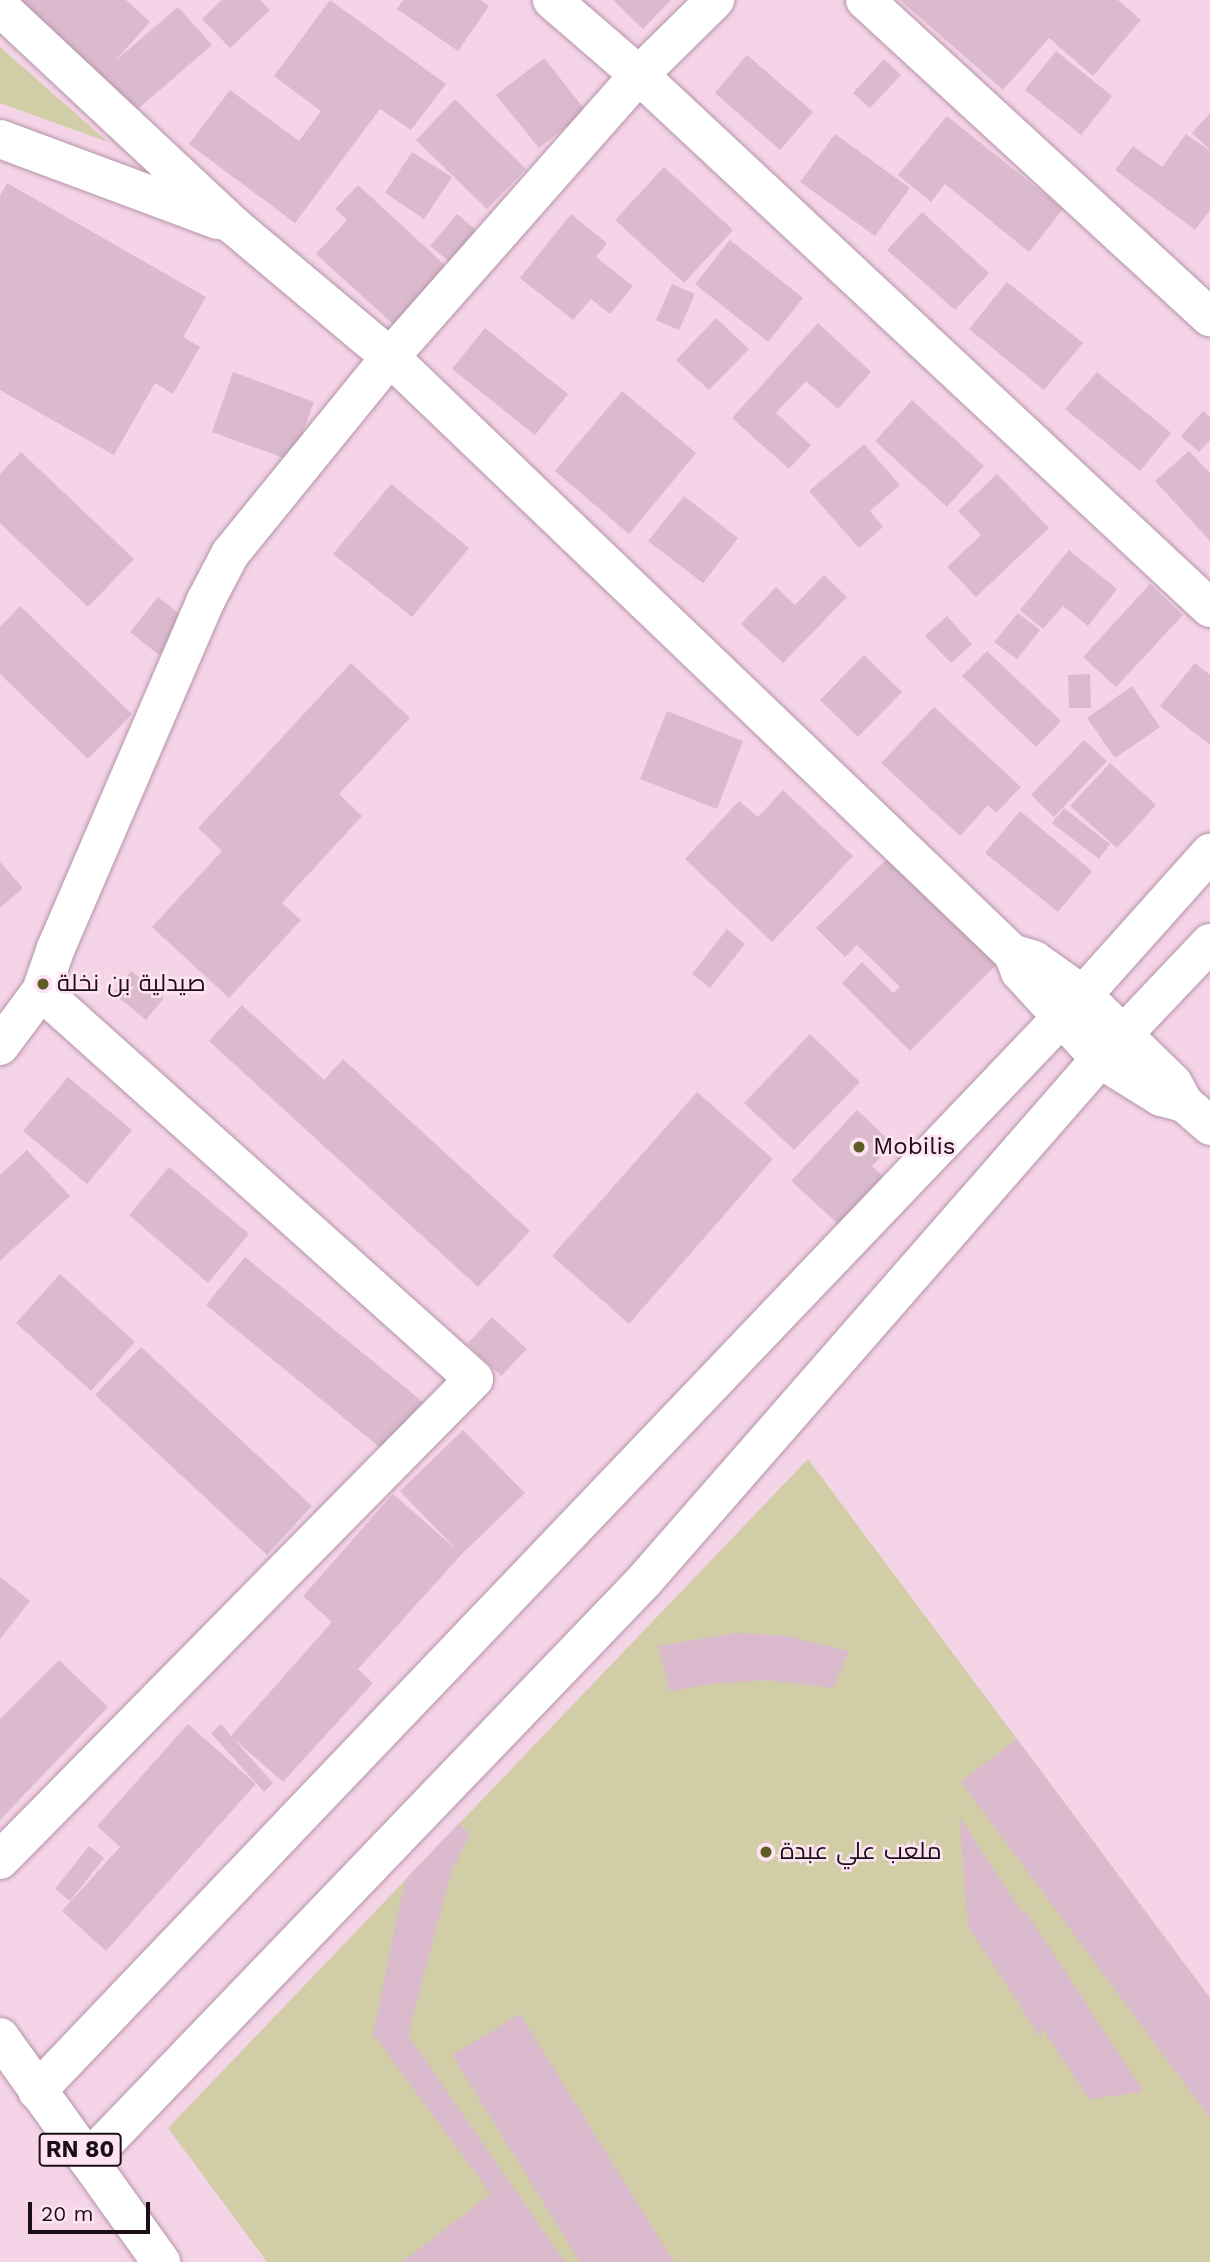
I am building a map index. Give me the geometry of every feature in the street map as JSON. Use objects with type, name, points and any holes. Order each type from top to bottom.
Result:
[{"type":"street","points":[[552,0],[639,75],[1210,608]]},
{"type":"street","points":[[0,1046],[41,991],[56,948],[206,600],[230,554],[390,357],[639,75],[715,0]]},
{"type":"street","points":[[865,0],[1210,317]]},
{"type":"street","points":[[0,7],[234,226],[390,357],[1013,954],[1034,960],[1071,1006],[1161,1097],[1197,1114]]},
{"type":"street","points":[[0,139],[234,226]]},
{"type":"street","points":[[37,2091],[1071,1006],[1210,853]]},
{"type":"street","points":[[88,2160],[645,1581],[1112,1047],[1210,943]]},
{"type":"street","points":[[0,1860],[474,1379],[41,991]]},
{"type":"street","name":"RN 80","points":[[0,2037],[161,2262]]},
{"type":"shaded area","points":[[0,47],[108,142],[0,103]]},
{"type":"shaded area","name":"ملعب علي عبدة","points":[[808,1459],[1210,1998],[1210,2262],[267,2262],[168,2128]]},
{"type":"building","points":[[13,0],[126,0],[150,22],[115,61],[178,7],[212,45],[132,114]]},
{"type":"building","points":[[222,0],[260,0],[270,10],[230,48],[202,19]]},
{"type":"building","points":[[330,0],[446,84],[411,130],[380,109],[295,223],[189,144],[230,90],[299,141],[321,111],[274,76]]},
{"type":"building","points":[[403,0],[480,0],[489,6],[458,51],[397,9]]},
{"type":"building","points":[[613,0],[671,0],[643,29]]},
{"type":"building","points":[[900,0],[1118,0],[1141,20],[1093,76],[1049,38],[1003,90]]},
{"type":"building","points":[[1056,51],[1112,96],[1081,135],[1025,90]]},
{"type":"building","points":[[747,55],[813,112],[780,150],[715,93]]},
{"type":"building","points":[[544,58],[586,111],[539,148],[496,95]]},
{"type":"building","points":[[884,59],[901,75],[870,108],[853,93]]},
{"type":"building","points":[[455,99],[526,169],[487,209],[416,140]]},
{"type":"building","points":[[1210,113],[1210,150],[1192,133]]},
{"type":"building","points":[[947,116],[1063,209],[1029,252],[945,184],[931,202],[898,175]]},
{"type":"building","points":[[835,134],[910,188],[875,236],[800,182]]},
{"type":"building","points":[[1186,134],[1210,151],[1210,210],[1195,230],[1115,170],[1133,146],[1162,167]]},
{"type":"building","points":[[412,152],[452,177],[424,219],[385,193]]},
{"type":"building","points":[[664,167],[733,230],[684,283],[615,220]]},
{"type":"building","points":[[7,183],[206,297],[183,337],[200,347],[173,394],[155,383],[114,455],[0,390],[0,196]]},
{"type":"building","points":[[358,185],[458,277],[405,335],[316,254],[347,220],[335,209]]},
{"type":"building","points":[[922,212],[989,273],[955,310],[887,250]]},
{"type":"building","points":[[457,214],[481,234],[455,266],[430,246]]},
{"type":"building","points":[[571,214],[607,243],[596,257],[633,286],[610,314],[591,299],[573,320],[520,278]]},
{"type":"building","points":[[730,240],[803,298],[768,342],[695,284]]},
{"type":"building","points":[[1007,282],[1083,343],[1044,390],[969,329]]},
{"type":"building","points":[[672,284],[695,294],[679,330],[656,320]]},
{"type":"building","points":[[716,318],[749,349],[709,390],[676,360]]},
{"type":"building","points":[[818,323],[871,372],[838,409],[806,381],[776,413],[811,445],[789,469],[732,418]]},
{"type":"building","points":[[485,328],[568,394],[535,435],[452,369]]},
{"type":"building","points":[[233,372],[314,402],[292,461],[212,432]]},
{"type":"building","points":[[1097,372],[1171,433],[1140,471],[1065,409]]},
{"type":"building","points":[[622,391],[696,453],[629,534],[555,471]]},
{"type":"building","points":[[912,400],[984,466],[947,507],[875,441]]},
{"type":"building","points":[[1203,411],[1210,417],[1210,440],[1199,452],[1181,436]]},
{"type":"building","points":[[864,444],[900,485],[870,511],[883,527],[859,548],[809,491]]},
{"type":"building","points":[[1189,451],[1210,473],[1210,541],[1155,481]]},
{"type":"building","points":[[21,452],[134,559],[88,607],[0,523],[0,474]]},
{"type":"building","points":[[997,474],[1049,528],[976,597],[947,567],[981,535],[958,511]]},
{"type":"building","points":[[391,484],[469,548],[412,617],[333,554]]},
{"type":"building","points":[[684,496],[738,538],[703,583],[648,541]]},
{"type":"building","points":[[1069,550],[1117,589],[1088,626],[1063,606],[1043,629],[1020,610]]},
{"type":"building","points":[[824,575],[847,597],[783,663],[741,624],[776,587],[795,605]]},
{"type":"building","points":[[1150,584],[1183,615],[1116,687],[1083,657]]},
{"type":"building","points":[[158,597],[187,620],[159,655],[130,632]]},
{"type":"building","points":[[20,606],[132,714],[88,759],[0,674],[0,627]]},
{"type":"building","points":[[1018,613],[1040,630],[1017,659],[994,642]]},
{"type":"building","points":[[947,616],[972,644],[951,663],[925,636]]},
{"type":"building","points":[[987,651],[1061,721],[1036,747],[962,676]]},
{"type":"building","points":[[864,655],[902,692],[858,737],[820,700]]},
{"type":"building","points":[[351,663],[410,718],[339,794],[362,816],[282,903],[301,920],[229,998],[152,927],[222,851],[198,828]]},
{"type":"building","points":[[1195,663],[1210,675],[1210,745],[1160,706]]},
{"type":"building","points":[[1090,674],[1091,708],[1069,708],[1068,675]]},
{"type":"building","points":[[1132,686],[1160,727],[1115,758],[1087,718]]},
{"type":"building","points":[[934,707],[1021,787],[996,813],[988,805],[960,836],[881,763]]},
{"type":"building","points":[[667,711],[743,741],[717,809],[640,779]]},
{"type":"building","points":[[1084,740],[1107,761],[1054,817],[1031,795]]},
{"type":"building","points":[[1110,763],[1156,805],[1117,848],[1070,806]]},
{"type":"building","points":[[783,790],[853,856],[772,942],[685,859],[739,801],[758,817]]},
{"type":"building","points":[[1064,808],[1110,844],[1099,859],[1052,823]]},
{"type":"building","points":[[1020,811],[1092,871],[1058,912],[985,853]]},
{"type":"building","points":[[891,855],[999,962],[910,1051],[842,983],[862,962],[893,993],[900,987],[857,945],[845,957],[816,928]]},
{"type":"building","points":[[0,862],[23,888],[0,908]]},
{"type":"building","points":[[727,929],[745,944],[710,988],[692,974]]},
{"type":"building","points":[[131,971],[164,998],[146,1020],[113,993]]},
{"type":"building","points":[[242,1005],[324,1080],[343,1059],[530,1231],[478,1287],[209,1041]]},
{"type":"building","points":[[810,1034],[860,1082],[794,1150],[744,1103]]},
{"type":"building","points":[[68,1077],[132,1130],[87,1184],[23,1131]]},
{"type":"building","points":[[697,1092],[773,1159],[629,1324],[552,1256]]},
{"type":"building","points":[[857,1110],[893,1144],[872,1166],[892,1185],[848,1233],[791,1181]]},
{"type":"building","points":[[27,1150],[70,1196],[0,1261],[0,1175]]},
{"type":"building","points":[[169,1167],[249,1234],[208,1283],[129,1215]]},
{"type":"building","points":[[245,1257],[423,1402],[383,1450],[206,1305]]},
{"type":"building","points":[[60,1274],[135,1342],[91,1391],[16,1323]]},
{"type":"building","points":[[492,1317],[527,1349],[501,1376],[467,1344]]},
{"type":"building","points":[[141,1347],[312,1506],[267,1555],[95,1395]]},
{"type":"building","points":[[463,1430],[525,1493],[461,1555],[358,1669],[373,1683],[283,1782],[233,1738],[273,1783],[264,1792],[211,1733],[221,1724],[231,1736],[332,1622],[303,1596],[393,1494],[457,1550],[400,1491]]},
{"type":"building","points":[[0,1577],[30,1601],[0,1639]]},
{"type":"building","points":[[736,1633],[787,1636],[849,1651],[833,1688],[766,1680],[670,1691],[658,1646]]},
{"type":"building","points":[[59,1660],[108,1707],[0,1820],[0,1719]]},
{"type":"building","points":[[188,1724],[256,1784],[106,1951],[62,1911],[120,1847],[97,1826]]},
{"type":"building","points":[[1017,1739],[1210,1998],[1210,2118],[961,1782]]},
{"type":"building","points":[[959,1816],[1025,1917],[1024,1909],[1141,2087],[1141,2092],[1089,2099],[1041,2027],[1042,2040],[968,1926]]},
{"type":"building","points":[[459,1823],[470,1834],[451,1873],[408,2035],[565,2262],[402,2262],[491,2194],[373,2034],[405,1880]]},
{"type":"building","points":[[89,1846],[104,1858],[70,1901],[55,1889]]},
{"type":"building","points":[[520,2014],[674,2262],[580,2262],[452,2055]]},
{"type":"place","name":"صيدلية بن نخلة","points":[[43,984]]},
{"type":"place","name":"Mobilis","points":[[859,1147]]},
{"type":"place","name":"ملعب علي عبدة","points":[[766,1852]]}]
